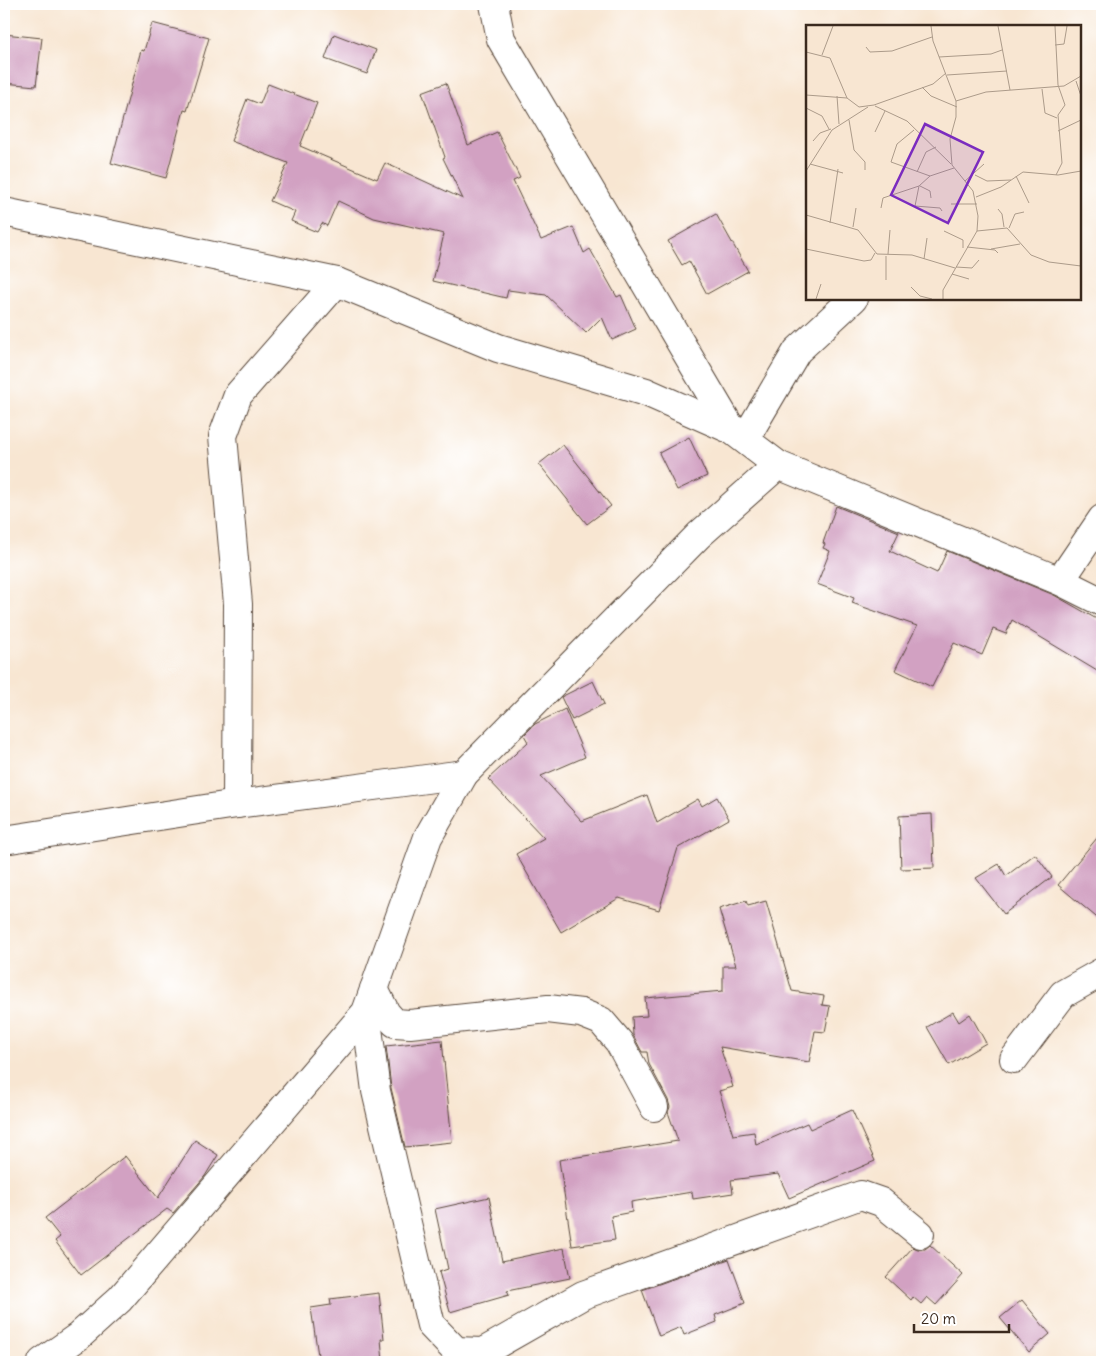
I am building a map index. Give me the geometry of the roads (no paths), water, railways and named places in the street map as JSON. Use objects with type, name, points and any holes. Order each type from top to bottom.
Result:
[{"type":"street","points":[[494,4],[501,39],[739,434]]},
{"type":"street","points":[[4,212],[337,282],[498,348],[646,392],[739,434],[778,465],[1060,581],[1102,602]]},
{"type":"street","points":[[237,804],[238,604],[223,436],[238,395],[337,282]]},
{"type":"street","points":[[739,434],[797,351],[853,300]]},
{"type":"street","points":[[42,1362],[79,1336],[120,1300],[370,1000],[428,837],[464,774],[699,534],[778,465]]},
{"type":"street","points":[[1060,581],[1102,519]]},
{"type":"street","points":[[4,840],[237,804],[464,774]]},
{"type":"street","points":[[1014,1059],[1063,994],[1102,972]]},
{"type":"street","points":[[370,1000],[395,1023],[410,1024],[548,1009],[581,1014],[601,1021],[619,1042],[654,1107]]},
{"type":"street","points":[[370,1000],[376,1091],[431,1325],[456,1351],[483,1352],[583,1295],[861,1195],[881,1202],[920,1234]]}]
